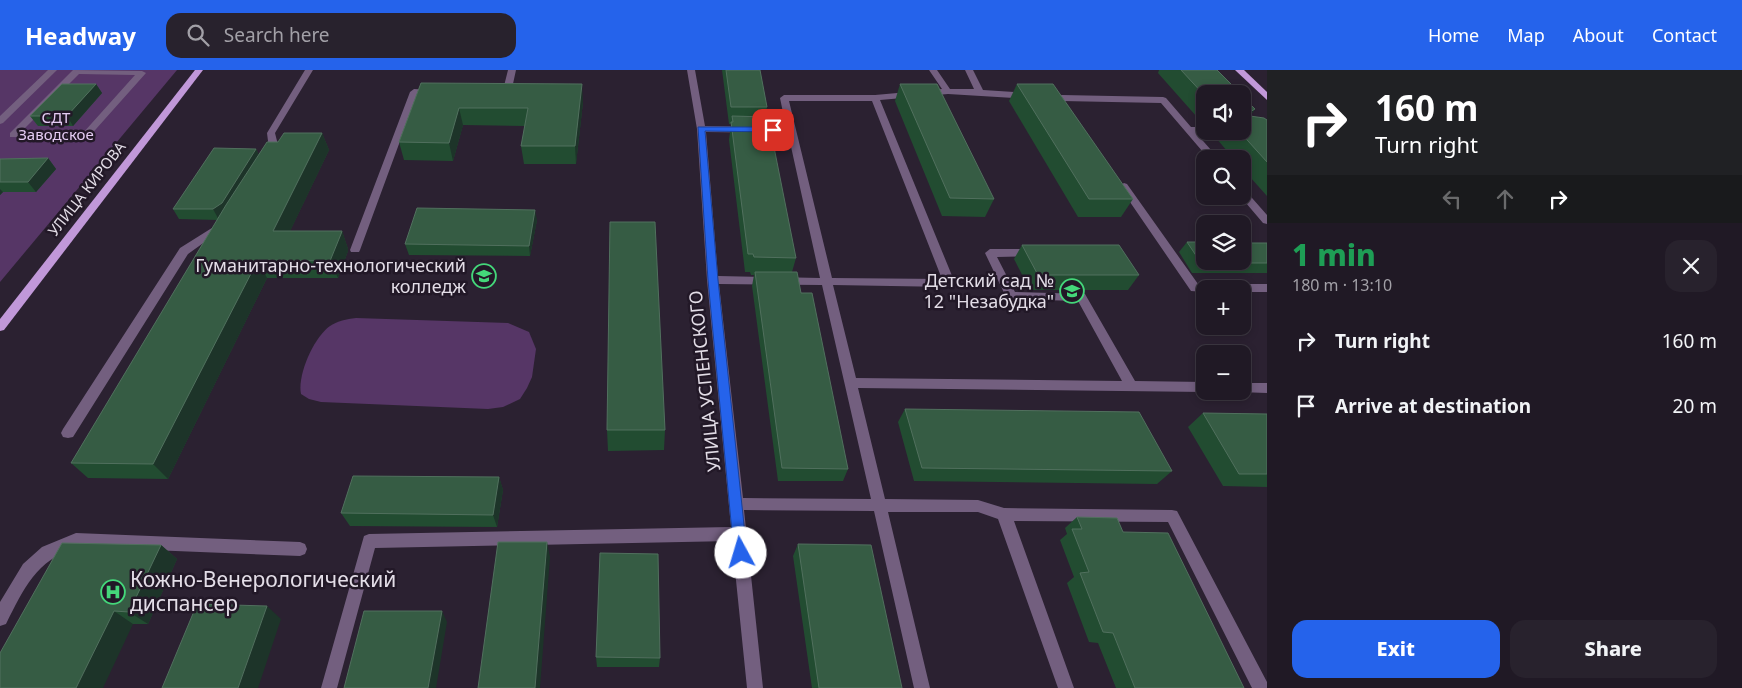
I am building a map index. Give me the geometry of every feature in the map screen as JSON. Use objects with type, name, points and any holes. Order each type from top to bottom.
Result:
[{"type":"main road","name":"УЛИЦА КИРОВА","points":[[0,327],[199,70]]},
{"type":"main road","points":[[1239,70],[1267,97]]},
{"type":"street","points":[[0,121],[53,70]]},
{"type":"street","points":[[264,166],[274,149],[271,133],[310,70]]},
{"type":"street","points":[[489,93],[508,93],[512,70]]},
{"type":"street","name":"УЛИЦА УСПЕНСКОГО","points":[[691,70],[700,129],[713,280],[755,688]]},
{"type":"street","points":[[934,70],[948,91]]},
{"type":"street","points":[[970,70],[980,92]]},
{"type":"street","points":[[77,71],[142,72],[85,136],[13,136],[62,86],[77,71]]},
{"type":"street","points":[[922,688],[784,98],[875,98],[948,91],[980,92],[1065,102],[1163,100],[1206,150]]},
{"type":"street","points":[[355,250],[414,92],[442,93]]},
{"type":"street","points":[[713,280],[949,283],[875,98]]},
{"type":"street","points":[[700,129],[791,130]]},
{"type":"street","points":[[1189,130],[1196,130]]},
{"type":"street","points":[[1116,175],[1195,288],[1267,288]]},
{"type":"street","points":[[1251,202],[1267,221]]},
{"type":"street","points":[[68,433],[184,251],[234,217]]},
{"type":"street","points":[[1046,253],[990,253],[1011,296],[1081,297],[1131,386]]},
{"type":"street","points":[[850,383],[1196,387]]},
{"type":"street","points":[[1251,388],[1267,388]]},
{"type":"street","points":[[736,504],[978,506],[1004,514],[1172,516],[1261,688]]},
{"type":"street","points":[[1004,514],[1066,688]]},
{"type":"street","points":[[329,688],[369,541],[739,534]]},
{"type":"street","points":[[0,618],[27,570],[40,556],[58,545],[76,540],[300,549]]},
{"type":"green space","name":"СДТ Заводское","points":[[0,70],[177,70],[0,282]]},
{"type":"green space","points":[[356,318],[508,323],[529,332],[536,349],[532,377],[520,399],[503,407],[488,409],[321,402],[309,399],[301,394],[300,386],[304,367],[318,339],[333,324],[342,320]]},
{"type":"building","points":[[726,70],[760,70],[767,107],[731,107]]},
{"type":"building","points":[[1181,70],[1217,70],[1232,85],[1196,85]]},
{"type":"building","points":[[421,83],[582,84],[575,146],[521,146],[528,108],[459,108],[449,143],[399,142]]},
{"type":"building","points":[[62,84],[96,84],[67,116],[30,116]]},
{"type":"building","points":[[900,84],[937,84],[994,199],[950,198]]},
{"type":"building","points":[[1017,84],[1053,84],[1133,199],[1089,199]]},
{"type":"building","points":[[732,116],[768,117],[796,258],[754,257],[753,254],[748,254],[731,122],[733,122]]},
{"type":"building","points":[[1251,116],[1267,120],[1267,162],[1247,140],[1251,140]]},
{"type":"building","points":[[284,133],[322,133],[273,231],[342,231],[330,261],[258,260],[153,464],[71,463],[226,205],[267,142],[278,142]]},
{"type":"building","points":[[214,148],[256,149],[222,203],[213,209],[173,209]]},
{"type":"building","points":[[48,158],[28,182],[0,182],[0,159]]},
{"type":"building","points":[[417,208],[535,210],[529,246],[405,244]]},
{"type":"building","points":[[610,222],[655,222],[665,430],[607,430]]},
{"type":"building","points":[[1187,242],[1196,242],[1196,256]]},
{"type":"building","points":[[1251,243],[1267,243],[1267,263],[1251,263]]},
{"type":"building","points":[[1022,245],[1119,245],[1139,275],[1038,275]]},
{"type":"building","points":[[755,272],[797,272],[801,293],[812,293],[848,469],[782,468]]},
{"type":"building","points":[[905,409],[1139,412],[1172,471],[922,468]]},
{"type":"building","points":[[1203,413],[1267,414],[1267,474],[1239,474]]},
{"type":"building","points":[[353,476],[499,477],[493,515],[341,513]]},
{"type":"building","points":[[1077,517],[1117,518],[1123,532],[1168,533],[1244,688],[1135,688],[1113,633],[1103,632],[1080,573],[1089,572],[1072,529],[1082,529]]},
{"type":"building","points":[[498,542],[547,542],[535,688],[478,688]]},
{"type":"building","name":"Кожно-Венерологический диспансер","points":[[62,543],[161,545],[129,612],[114,611],[76,688],[0,688],[0,653]]},
{"type":"building","points":[[798,544],[871,545],[902,688],[819,688]]},
{"type":"building","points":[[600,553],[658,554],[660,658],[596,657]]},
{"type":"building","points":[[197,604],[267,606],[238,688],[162,688]]},
{"type":"building","points":[[364,611],[442,611],[428,688],[344,688]]},
{"type":"place","name":"Гуманитарно-технологический колледж","points":[[484,276]]},
{"type":"place","name":"Детский сад № 12 \"Незабудка\"","points":[[1072,291]]},
{"type":"place","name":"Кожно-Венерологический диспансер","points":[[113,592]]},
{"type":"route","points":[[741,553],[713,280],[700,129],[773,130]]}]
